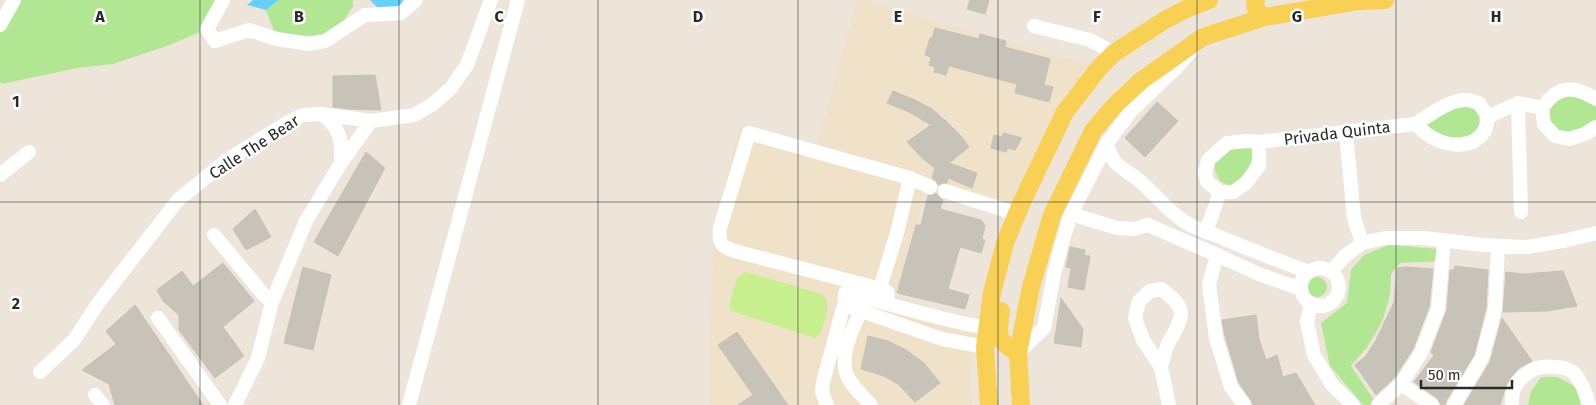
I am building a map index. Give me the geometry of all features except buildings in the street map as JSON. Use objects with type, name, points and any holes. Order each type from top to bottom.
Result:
[{"type":"main road","points":[[989,405],[985,346],[992,293],[1005,243],[1065,112],[1098,68],[1114,53],[1165,20],[1209,0]]},
{"type":"main road","points":[[1256,0],[1255,7],[1257,11],[1265,17]]},
{"type":"main road","points":[[1021,405],[1018,353],[1031,287],[1052,215],[1093,130],[1115,105],[1142,80],[1203,37],[1265,17],[1359,1],[1385,0]]},
{"type":"main road","points":[[1005,243],[1006,281],[998,332],[1004,344],[1018,353]]},
{"type":"street","points":[[0,24],[14,0]]},
{"type":"street","points":[[223,0],[208,29],[216,41],[249,30],[277,39],[310,44],[325,41],[365,15],[400,14],[416,0]]},
{"type":"street","name":"Calle The Bear","points":[[40,372],[74,340],[99,302],[178,200],[227,160],[303,115],[321,114],[371,121],[414,115],[433,104],[451,88],[467,65],[491,0]]},
{"type":"street","points":[[409,405],[518,0]]},
{"type":"street","points":[[1034,26],[1090,40],[1114,53]]},
{"type":"street","points":[[1018,353],[1044,328],[1054,274],[1071,214],[1107,143],[1130,111],[1180,65],[1203,37]]},
{"type":"street","points":[[1542,108],[1556,93],[1573,89],[1596,99]]},
{"type":"street","name":"Privada Quinta","points":[[1220,192],[1207,182],[1206,172],[1208,160],[1227,143],[1259,142],[1416,124],[1434,112],[1465,100],[1479,103],[1488,117]]},
{"type":"street","points":[[1416,124],[1431,137],[1450,144],[1464,146],[1477,139],[1486,128],[1488,117],[1518,103],[1542,108]]},
{"type":"street","points":[[1518,103],[1521,212]]},
{"type":"street","points":[[1542,108],[1544,124],[1555,136],[1569,139],[1585,134],[1596,127]]},
{"type":"street","points":[[321,114],[330,120],[338,132],[342,144],[341,164]]},
{"type":"street","points":[[235,405],[258,358],[272,302],[306,221],[341,164],[371,121]]},
{"type":"street","points":[[930,187],[910,178],[749,133],[720,228],[719,237],[724,248],[887,303],[952,322],[987,328]]},
{"type":"street","points":[[1346,133],[1354,218],[1362,243]]},
{"type":"street","points":[[1206,232],[1220,192],[1233,192],[1244,184],[1259,166],[1259,142]]},
{"type":"street","points":[[1107,143],[1114,163],[1122,170],[1135,176],[1158,200],[1191,225],[1309,272]]},
{"type":"street","points":[[0,175],[29,152]]},
{"type":"street","points":[[880,288],[910,178]]},
{"type":"street","points":[[945,191],[1017,214]]},
{"type":"street","points":[[1071,214],[1117,228],[1134,229],[1148,225],[1261,275],[1301,289]]},
{"type":"street","points":[[1184,240],[1191,225]]},
{"type":"street","points":[[1331,272],[1345,256],[1362,243],[1385,238],[1423,238],[1498,246],[1527,247],[1596,233]]},
{"type":"street","points":[[214,235],[263,294],[272,302]]},
{"type":"street","points":[[1378,405],[1401,384],[1421,353],[1438,309],[1444,241]]},
{"type":"street","points":[[1454,405],[1482,358],[1495,309],[1498,246]]},
{"type":"street","points":[[1217,255],[1210,284],[1216,338],[1232,387],[1244,405]]},
{"type":"street","points":[[1261,275],[1270,258]]},
{"type":"street","points":[[1320,268],[1331,272],[1336,278],[1337,294],[1327,304],[1319,306],[1311,304],[1306,300],[1301,289],[1301,282],[1304,276],[1320,268]]},
{"type":"street","points":[[848,290],[880,288],[888,293],[887,303]]},
{"type":"street","points":[[1161,367],[1167,346],[1180,325],[1182,312],[1176,300],[1162,289],[1150,291],[1139,301],[1136,318],[1143,340],[1161,367],[1169,405]]},
{"type":"street","points":[[848,290],[861,310],[942,339],[985,346]]},
{"type":"street","points":[[827,405],[822,392],[823,382],[848,290]]},
{"type":"street","points":[[1311,304],[1307,322],[1314,355],[1332,385],[1353,405]]},
{"type":"street","points":[[861,310],[848,340],[844,364],[850,382],[871,405]]},
{"type":"street","points":[[158,318],[220,405]]},
{"type":"street","points":[[1512,405],[1512,396],[1518,382],[1533,368],[1548,366],[1573,372],[1585,391],[1589,405]]},
{"type":"street","points":[[826,374],[846,374]]},
{"type":"street","points":[[1401,384],[1432,405]]},
{"type":"shaded area","points":[[857,0],[863,0],[1099,68],[1021,204],[929,179],[895,297],[978,321],[970,375],[972,405],[710,405],[709,345],[715,223],[739,128],[816,149]]},
{"type":"green space","points":[[16,0],[223,0],[207,29],[170,45],[113,64],[77,68],[2,84],[0,82],[0,31]]},
{"type":"green space","points":[[279,0],[353,0],[353,6],[336,33],[277,39],[266,10]]},
{"type":"green space","points":[[1571,91],[1596,101],[1596,125],[1585,132],[1555,134],[1545,108]]},
{"type":"green space","points":[[1465,106],[1478,111],[1479,125],[1475,132],[1464,141],[1444,136],[1426,126],[1452,108]]},
{"type":"green space","points":[[1248,146],[1255,149],[1244,174],[1230,186],[1220,181],[1215,171],[1215,164],[1232,149]]},
{"type":"green space","points":[[1389,245],[1439,249],[1440,261],[1400,263],[1391,274],[1390,295],[1383,319],[1367,347],[1351,366],[1376,403],[1374,405],[1363,405],[1330,366],[1321,323],[1347,303],[1351,270],[1364,255]]},
{"type":"green space","points":[[745,272],[822,294],[827,303],[827,308],[820,334],[815,338],[732,311],[729,306],[737,278]]},
{"type":"green space","points":[[1317,277],[1324,280],[1327,287],[1324,294],[1317,297],[1310,294],[1307,287],[1310,280]]},
{"type":"green space","points":[[1541,377],[1557,377],[1576,387],[1581,405],[1528,405],[1531,392]]},
{"type":"water","points":[[253,0],[279,0],[266,10],[247,5]]},
{"type":"water","points":[[370,0],[403,0],[401,8],[381,11]]}]
